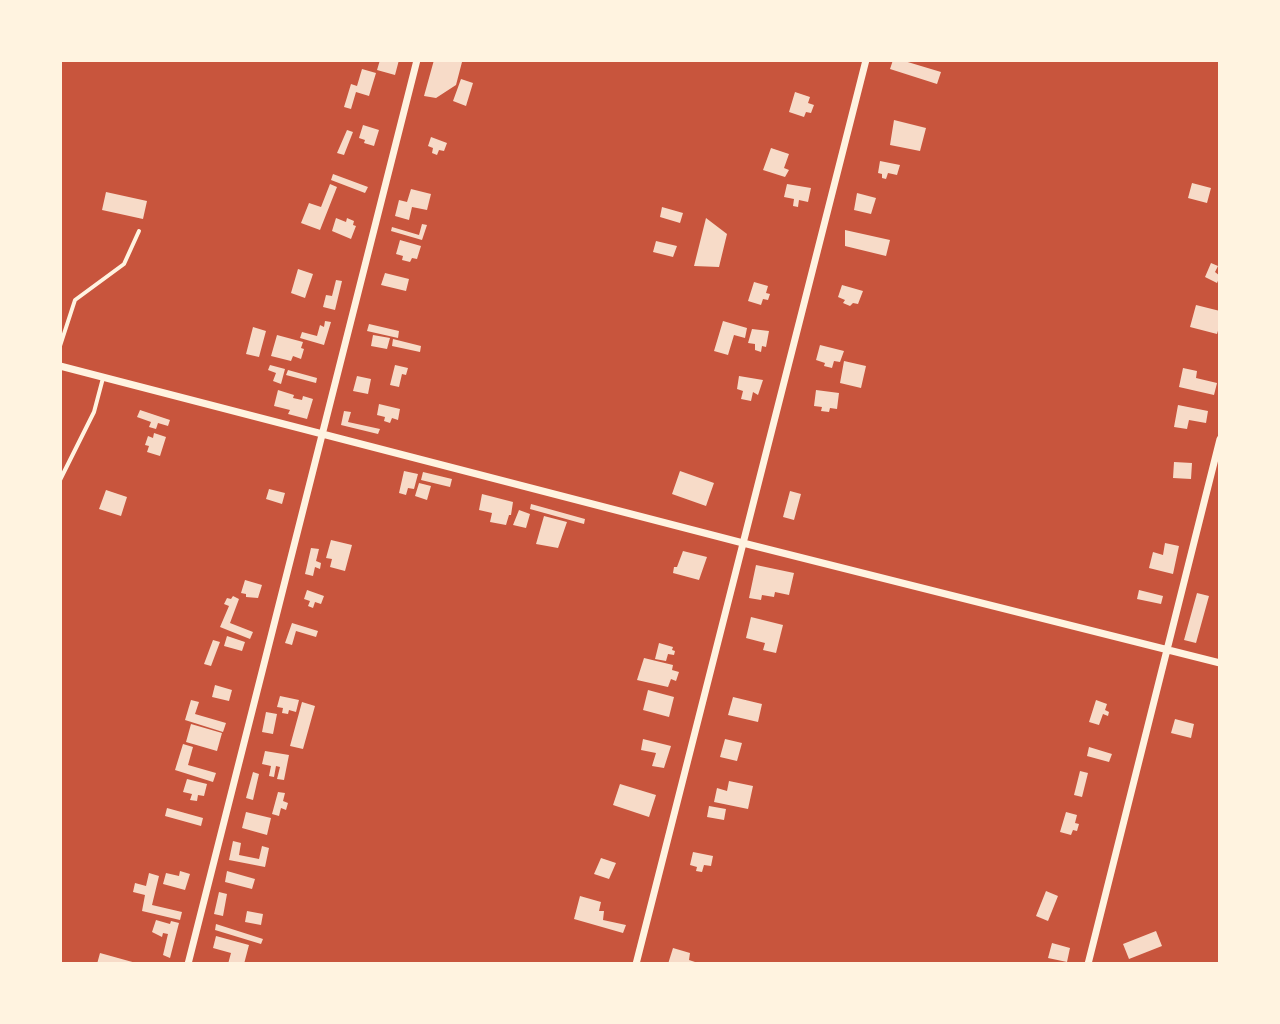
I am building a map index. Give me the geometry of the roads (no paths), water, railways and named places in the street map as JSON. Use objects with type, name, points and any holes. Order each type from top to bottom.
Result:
[{"type":"street","points":[[188,964],[417,60]]},
{"type":"street","points":[[636,964],[866,60]]},
{"type":"street","points":[[60,366],[1220,663]]},
{"type":"street","points":[[1088,964],[1220,439]]},
{"type":"lane","points":[[60,346],[75,300],[124,264],[139,231]]},
{"type":"lane","points":[[60,480],[94,412],[103,378]]}]
